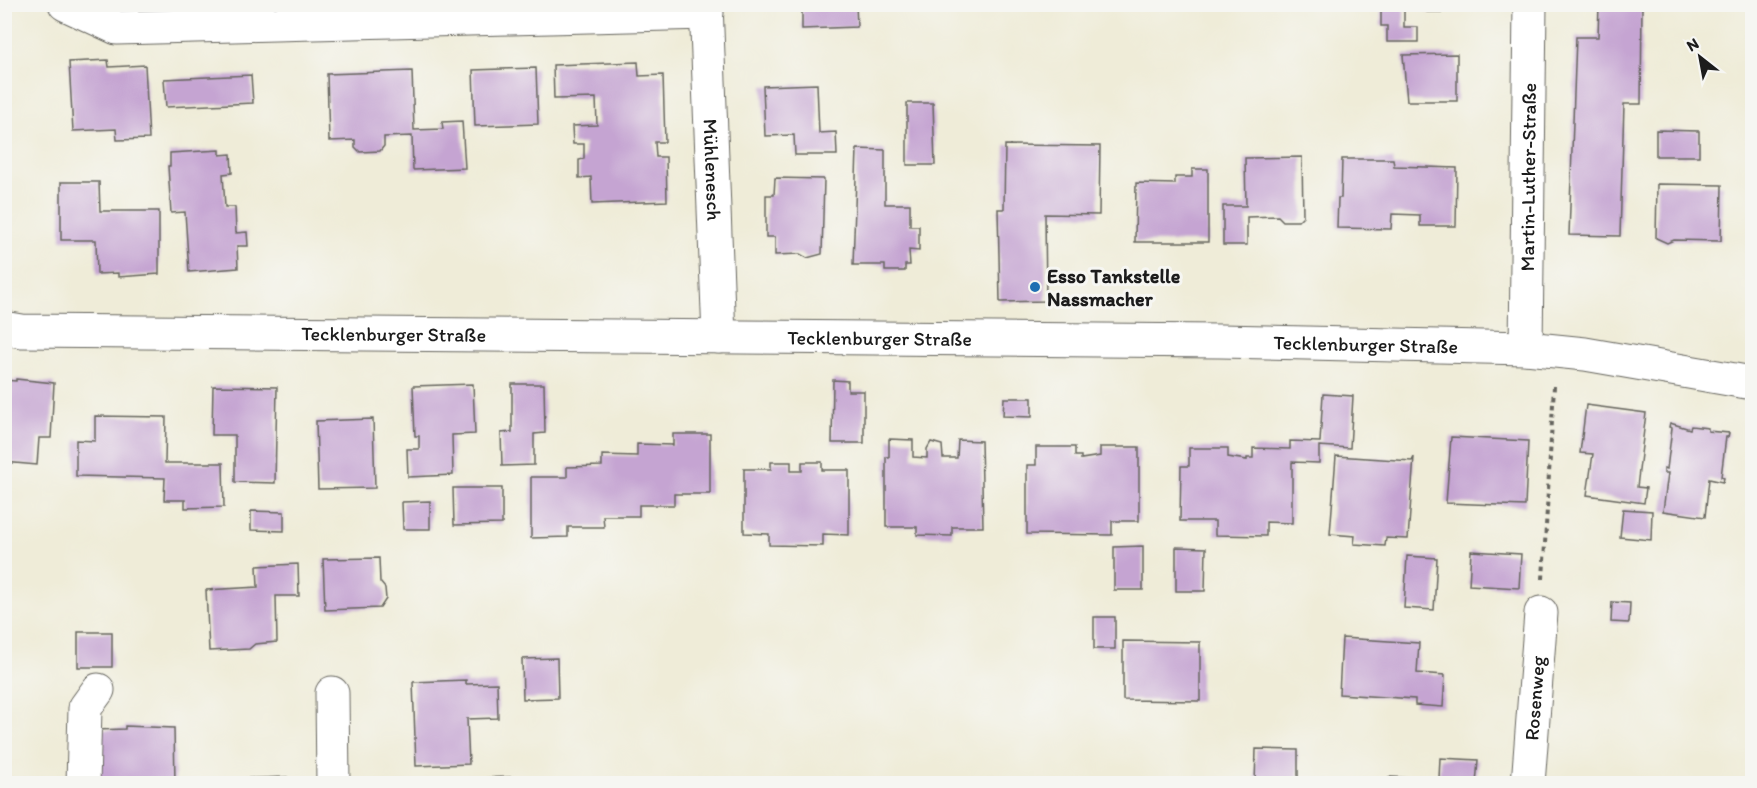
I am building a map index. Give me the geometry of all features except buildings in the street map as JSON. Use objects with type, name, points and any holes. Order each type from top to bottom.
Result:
[{"type":"street","points":[[65,4],[117,28],[706,9]]},
{"type":"street","name":"Martin-Luther-Straße","points":[[1530,4],[1541,350]]},
{"type":"street","name":"Mühlenesch","points":[[706,9],[719,337]]},
{"type":"street","name":"Tecklenburger Straße","points":[[4,328],[45,331],[1221,341],[1541,350],[1586,354],[1752,383]]},
{"type":"street","name":"Rosenweg","points":[[1528,783],[1541,613]]},
{"type":"street","points":[[83,783],[85,708],[98,690]]},
{"type":"street","points":[[332,693],[333,783]]},
{"type":"path","points":[[1541,350],[1541,613]]},
{"type":"place","name":"Esso Tankstelle Nassmacher","points":[[1035,287]]}]
